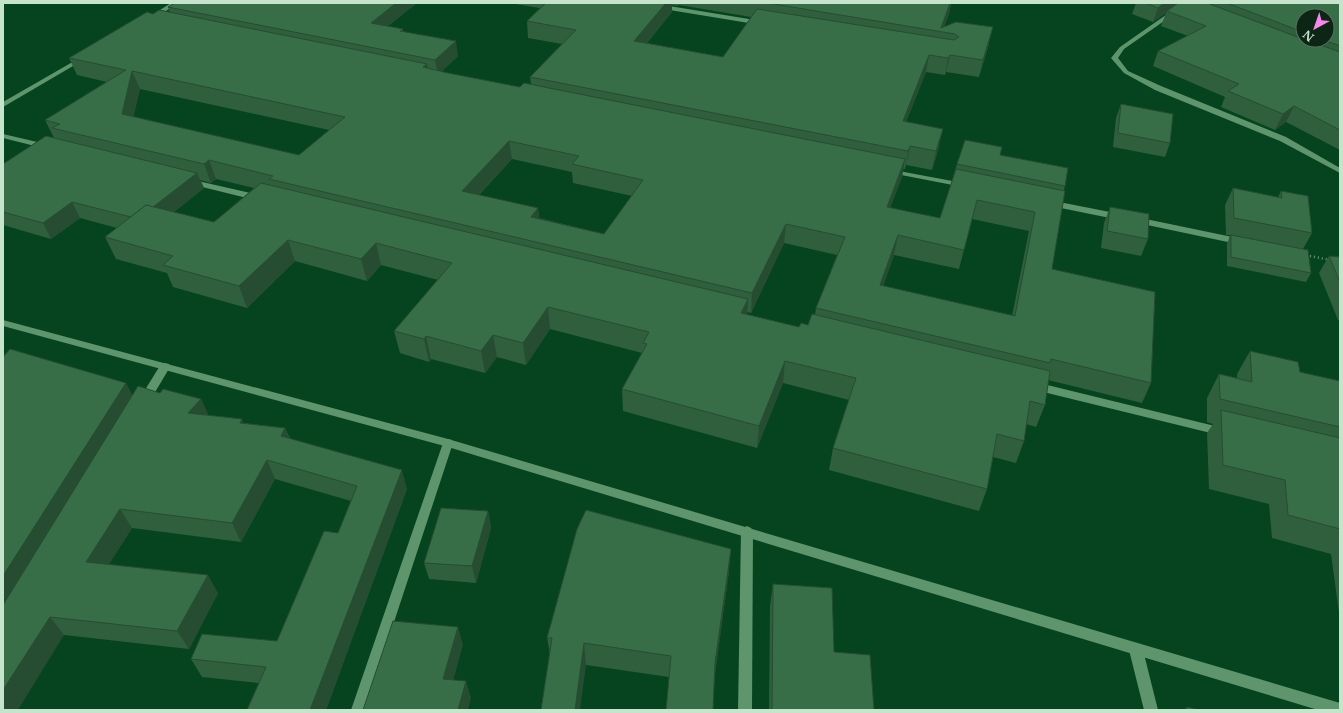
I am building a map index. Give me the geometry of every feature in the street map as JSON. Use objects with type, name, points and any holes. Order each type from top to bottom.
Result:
[{"type":"street","points":[[163,23],[147,20],[176,3]]},
{"type":"street","points":[[639,3],[771,25]]},
{"type":"street","points":[[1173,3],[1186,6]]},
{"type":"street","points":[[1186,6],[1122,48],[1114,58],[1126,72],[1158,88],[1283,139],[1340,171]]},
{"type":"street","points":[[3,105],[92,52]]},
{"type":"street","points":[[3,136],[57,149]]},
{"type":"street","points":[[880,168],[974,188]]},
{"type":"street","points":[[182,179],[267,200]]},
{"type":"street","points":[[1044,202],[1248,243]]},
{"type":"street","points":[[3,323],[448,443],[1340,710]]},
{"type":"street","points":[[136,414],[165,367]]},
{"type":"street","points":[[1029,384],[1231,433]]},
{"type":"street","points":[[358,710],[448,443]]},
{"type":"street","points":[[745,710],[747,532]]},
{"type":"street","points":[[1136,650],[1150,710]]},
{"type":"path","points":[[1310,256],[1332,260]]},
{"type":"building","points":[[175,3],[396,3],[371,23],[403,29],[400,31],[456,41],[435,60],[168,7]]},
{"type":"building","points":[[546,3],[666,3],[634,41],[723,57],[757,9],[954,40],[959,37],[955,34],[768,3],[950,3],[941,28],[956,22],[993,27],[983,60],[950,55],[948,58],[929,55],[903,121],[943,129],[936,151],[910,146],[908,151],[530,77],[576,30],[527,21]]},
{"type":"building","points":[[1146,3],[1164,3],[1158,8]]},
{"type":"building","points":[[1178,3],[1207,3],[1295,36],[1295,48],[1329,48],[1340,52],[1340,130],[1294,106],[1283,114],[1228,91],[1239,84],[1158,51],[1206,26],[1167,11]]},
{"type":"building","points":[[1227,3],[1340,3],[1340,46],[1335,44],[1335,8],[1295,8],[1295,29]]},
{"type":"building","points":[[159,10],[427,64],[423,67],[448,73],[520,87],[524,83],[905,159],[887,207],[940,218],[956,169],[1065,191],[1052,269],[1155,292],[1151,383],[1051,359],[1050,363],[816,308],[845,237],[786,224],[752,293],[269,179],[273,176],[209,160],[204,164],[52,128],[60,124],[45,120],[126,70],[69,58],[147,12],[153,14]],"holes":[[[132,71],[345,117],[299,155],[122,114]],[[509,141],[579,156],[572,164],[643,180],[604,234],[531,217],[538,208],[462,191]],[[977,200],[1035,212],[1015,316],[880,285],[898,235],[964,250]]]},
{"type":"building","points":[[1121,104],[1173,114],[1170,143],[1118,133]]},
{"type":"building","points":[[46,136],[197,173],[153,207],[146,205],[131,217],[72,202],[43,223],[3,212],[3,164]]},
{"type":"building","points":[[965,140],[1002,147],[1000,155],[1068,168],[1065,186],[957,164]]},
{"type":"building","points":[[261,183],[748,299],[741,313],[799,327],[801,323],[808,325],[812,314],[1050,371],[1045,405],[1030,401],[1024,441],[997,434],[987,489],[833,448],[856,378],[785,361],[759,426],[622,389],[647,344],[643,343],[649,332],[548,307],[523,343],[493,335],[481,351],[426,336],[424,339],[394,331],[452,263],[376,243],[361,259],[288,240],[239,286],[163,265],[173,256],[105,237],[146,205],[214,222]]},
{"type":"building","points":[[1233,188],[1282,198],[1281,191],[1308,196],[1312,233],[1234,218]]},
{"type":"building","points":[[1110,207],[1149,214],[1148,239],[1107,231]]},
{"type":"building","points":[[1231,235],[1308,250],[1311,273],[1231,257]]},
{"type":"building","points":[[1329,256],[1340,257],[1340,282]]},
{"type":"building","points":[[10,349],[126,383],[3,576],[3,357]]},
{"type":"building","points":[[1250,351],[1298,362],[1300,372],[1340,381],[1340,427],[1220,399],[1219,374],[1252,382]]},
{"type":"building","points":[[138,386],[160,393],[163,389],[201,399],[188,413],[242,419],[240,423],[285,428],[281,436],[402,470],[310,710],[247,710],[266,667],[191,659],[202,634],[277,641],[324,531],[338,533],[357,486],[267,460],[232,523],[120,509],[86,562],[208,575],[177,631],[50,617],[3,690],[3,605]]},
{"type":"building","points":[[1221,410],[1340,438],[1340,529],[1288,515],[1285,480],[1223,465]]},
{"type":"building","points":[[441,508],[488,511],[472,566],[424,563]]},
{"type":"building","points":[[586,510],[731,549],[715,663],[713,710],[666,710],[671,656],[584,643],[575,710],[541,710],[552,638],[547,638],[577,529]]},
{"type":"building","points":[[773,584],[832,588],[834,652],[870,655],[874,710],[772,710]]},
{"type":"building","points":[[393,621],[458,627],[443,679],[466,681],[458,710],[363,710]]},
{"type":"building","points":[[1187,707],[1199,710],[1188,710]]}]
